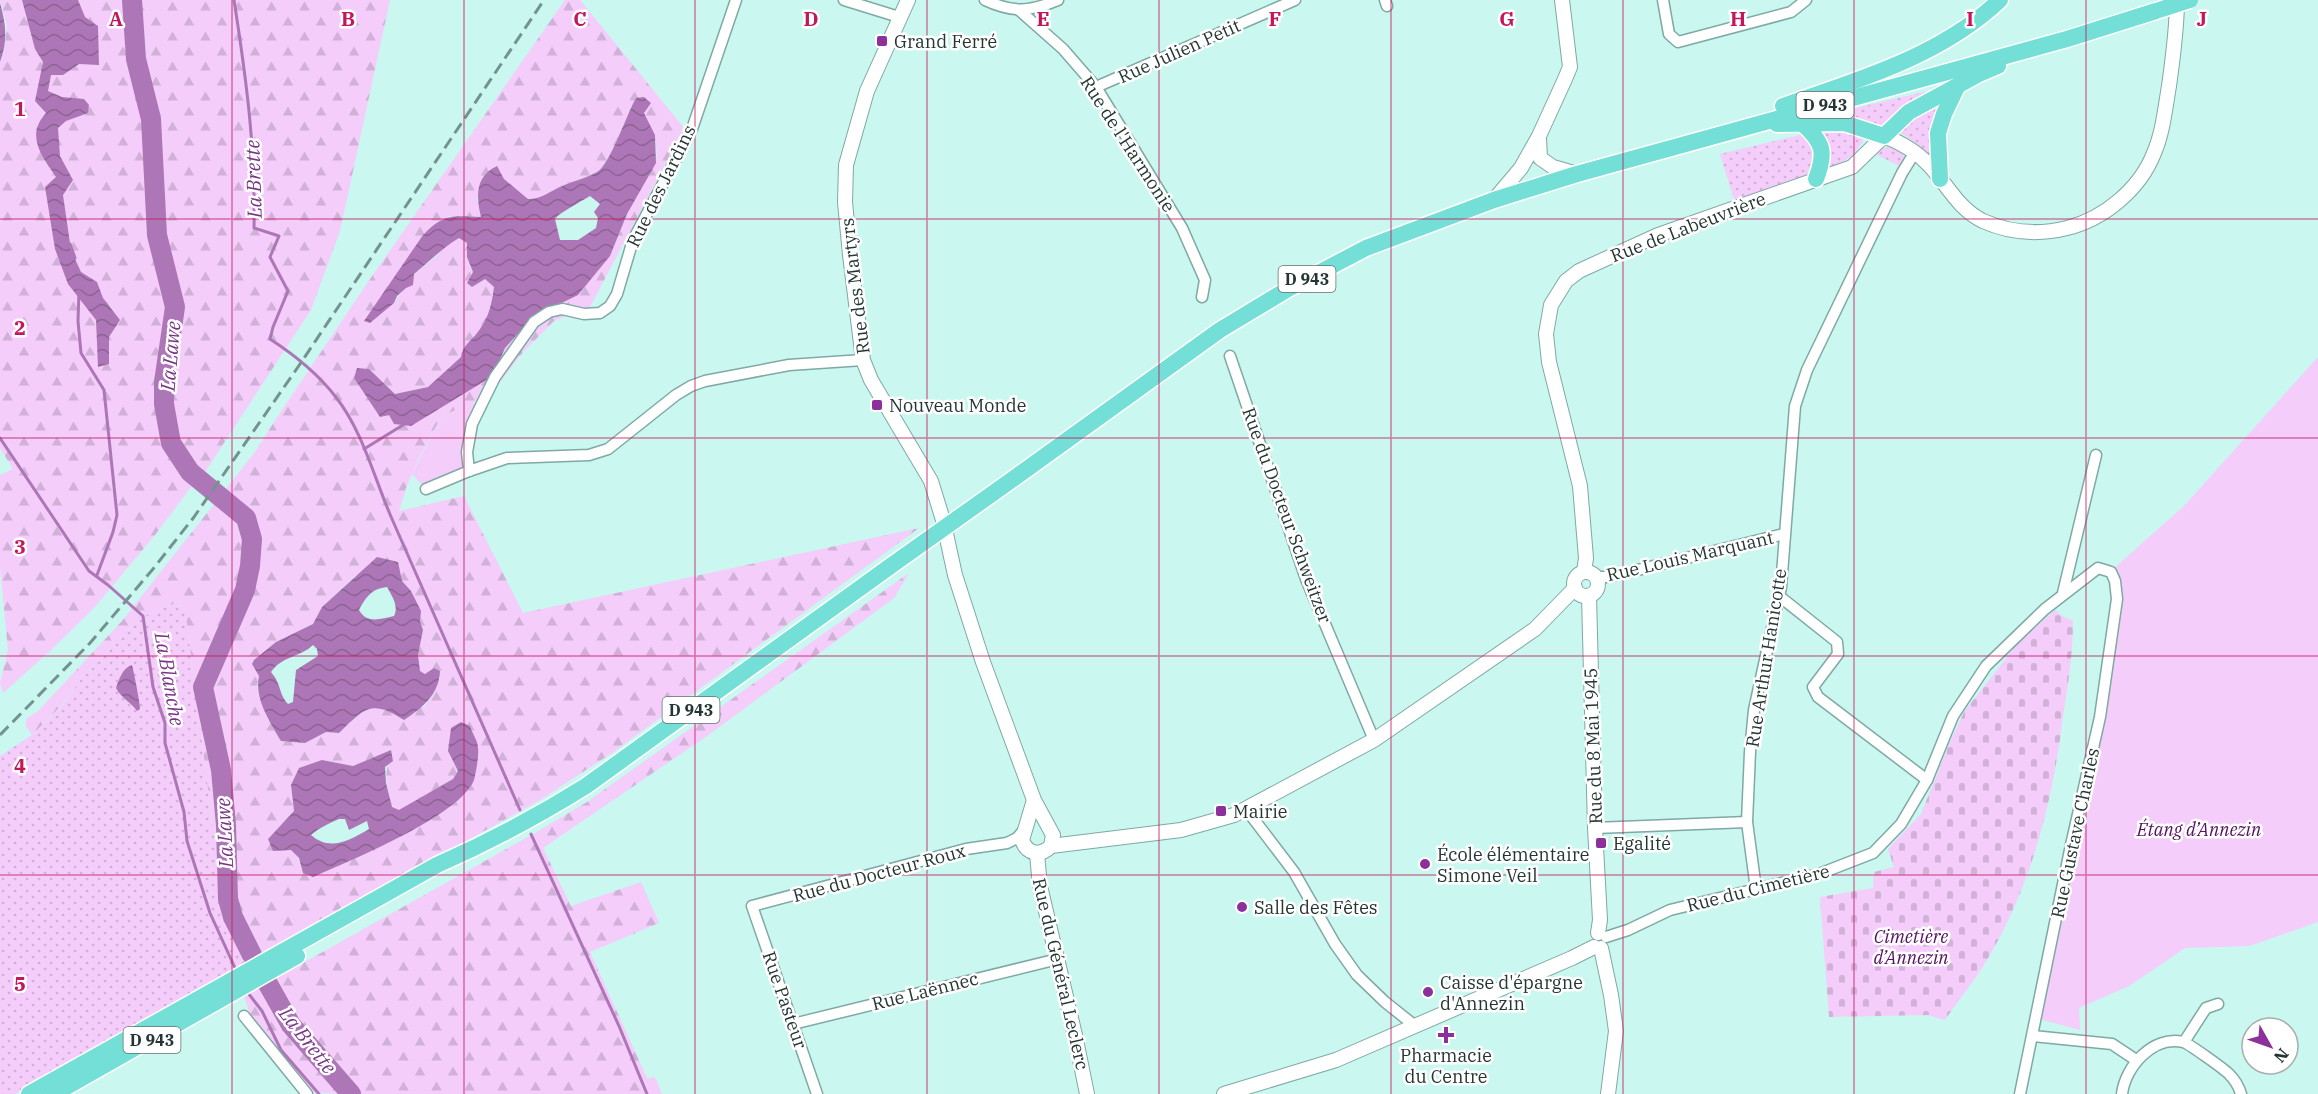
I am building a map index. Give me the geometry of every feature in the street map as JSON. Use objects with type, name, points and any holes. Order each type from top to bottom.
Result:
[{"type":"main road","points":[[1758,124],[1770,111],[1876,74],[1926,50],[1959,31],[2000,0]]},
{"type":"main road","name":"D 943","points":[[54,1094],[442,873],[483,845],[586,786],[1220,330],[1366,248],[1494,200],[1577,174],[2067,39],[2190,0]]},
{"type":"main road","points":[[1758,124],[1844,123],[1884,136],[1909,112],[1979,74],[2067,39]]},
{"type":"main road","points":[[1940,179],[1938,133],[1957,87]]},
{"type":"main road","points":[[1803,124],[1817,138],[1823,155],[1816,179]]},
{"type":"main road","name":"D 943","points":[[29,1094],[427,871],[483,845]]},
{"type":"street","name":"Rue des Jardins","points":[[469,471],[467,452],[472,424],[495,378],[534,322],[549,312],[562,309],[584,314],[600,313],[610,306],[617,294],[633,240],[692,129],[736,0]]},
{"type":"street","points":[[844,0],[899,17]]},
{"type":"street","name":"Rue des Martyrs","points":[[908,0],[867,91],[844,177],[850,255],[863,360],[875,387],[931,480],[943,520],[955,575],[982,662],[1034,800]]},
{"type":"street","points":[[985,0],[998,6],[1019,10],[1038,9],[1058,0]]},
{"type":"street","name":"Rue Julien Petit","points":[[1096,87],[1295,0]]},
{"type":"street","points":[[1494,200],[1521,168],[1539,136],[1570,67],[1562,0]]},
{"type":"street","points":[[1663,0],[1669,34],[1678,42],[1791,12],[1806,0]]},
{"type":"street","points":[[1884,136],[1915,152],[1958,202],[1980,220],[2003,228],[2041,232],[2085,224],[2109,210],[2137,181],[2154,155],[2165,112],[2172,68],[2177,28],[2177,0]]},
{"type":"street","name":"Rue de l'Harmonie","points":[[1019,10],[1063,49],[1096,87],[1182,228],[1205,279],[1202,297]]},
{"type":"street","points":[[1539,136],[1540,158],[1552,167],[1577,174]]},
{"type":"street","name":"Rue de Labeuvrière","points":[[1590,575],[1586,558],[1580,486],[1549,362],[1546,334],[1551,305],[1566,281],[1579,271],[1658,235],[1852,167],[1884,136]]},
{"type":"street","name":"Rue Arthur Hanicotte","points":[[1756,889],[1747,822],[1754,710],[1779,596],[1795,406],[1822,339],[1902,173],[1915,152]]},
{"type":"street","name":"Rue du Docteur Schweitzer","points":[[1230,356],[1306,579],[1374,740]]},
{"type":"street","points":[[426,489],[507,458],[590,455],[608,449],[676,395],[705,381],[789,365],[863,360]]},
{"type":"street","points":[[2063,593],[2096,455]]},
{"type":"street","name":"Rue Louis Marquant","points":[[1590,575],[1609,577],[1784,534]]},
{"type":"street","name":"Rue du Cimetière","points":[[1600,941],[1670,910],[1833,870],[1873,853],[1901,824],[1927,780],[1953,716],[1986,666],[2015,636],[2063,593],[2098,568],[2111,572]]},
{"type":"street","name":"Rue Gustave Charles","points":[[2020,1094],[2100,717],[2117,599],[2115,581],[2111,572]]},
{"type":"street","points":[[1034,800],[1022,840],[1032,851],[1042,853],[1051,846],[1180,830],[1221,820],[1374,740],[1535,628],[1575,588],[1575,580],[1590,575],[1597,588],[1589,596],[1581,594],[1575,588]]},
{"type":"street","name":"Rue du 8 Mai 1945","points":[[1589,596],[1600,941],[1616,1031],[1608,1094]]},
{"type":"street","points":[[1779,596],[1837,642],[1838,654],[1813,687],[1818,697],[1927,780]]},
{"type":"street","points":[[1034,800],[1048,827],[1053,841],[1051,846]]},
{"type":"street","points":[[1245,809],[1294,872],[1335,944],[1357,975],[1385,1002],[1414,1025]]},
{"type":"street","points":[[1026,828],[1037,822],[1065,838],[1079,841]]},
{"type":"street","points":[[1595,828],[1747,822]]},
{"type":"street","name":"Rue du Docteur Roux","points":[[752,906],[966,849],[1007,843],[1017,838],[1026,828]]},
{"type":"street","name":"Rue du Docteur Roux","points":[[1007,843],[1032,851]]},
{"type":"street","name":"Rue du Général Leclerc","points":[[1032,851],[1087,1094]]},
{"type":"street","name":"Rue Pasteur","points":[[752,906],[817,1094]]},
{"type":"street","points":[[1224,1094],[1336,1060],[1572,958],[1600,941]]},
{"type":"street","name":"Rue Laënnec","points":[[793,1024],[1058,959]]},
{"type":"street","points":[[2184,1042],[2206,1008],[2218,1004]]},
{"type":"street","points":[[244,1016],[307,1094]]},
{"type":"street","points":[[2033,1036],[2112,1044],[2136,1060]]},
{"type":"street","points":[[2122,1094],[2123,1083],[2136,1060],[2161,1042],[2184,1042],[2228,1073],[2241,1094]]},
{"type":"green space","points":[[0,0],[390,0],[340,231],[311,310],[203,475],[194,483],[155,535],[94,608],[3,693],[0,683],[8,650],[0,567],[0,475],[13,469],[0,448],[0,62],[4,52],[7,26]]},
{"type":"green space","points":[[565,0],[580,0],[684,128],[590,307],[554,321],[524,351],[491,394],[441,417],[419,458],[399,511],[464,496],[523,613],[919,528],[612,753],[540,800],[246,963],[224,915],[185,608],[173,604],[151,612],[131,626],[81,679],[61,706],[32,735],[26,726],[26,719],[38,711],[122,621],[255,452],[368,282]],"holes":[[[636,98],[655,135],[657,156],[627,214],[610,256],[533,317],[505,348],[493,376],[394,424],[369,369],[395,394],[428,387],[461,357],[466,346],[481,329],[490,309],[494,287],[485,279],[472,287],[473,272],[467,257],[467,243],[459,238],[444,246],[437,256],[414,274],[394,303],[365,320],[448,216],[482,217],[477,199],[496,166],[504,179],[528,199],[542,196],[593,174],[607,160]],[[398,562],[401,581],[411,591],[423,630],[418,655],[420,672],[440,677],[434,693],[424,707],[387,710],[377,707],[358,715],[339,733],[326,732],[305,743],[281,741],[268,719],[257,686],[259,676],[276,642],[313,624],[322,607],[355,576]],[[391,750],[387,765],[387,786],[392,808],[399,811],[453,779],[458,771],[448,751],[473,780],[303,873],[292,850],[268,839],[294,811],[291,785],[322,760],[353,766]]]},
{"type":"green space","points":[[1945,87],[1883,130],[1846,119],[1847,110]]},
{"type":"green space","points":[[1948,94],[1934,160],[1895,129]]},
{"type":"green space","points":[[1840,125],[1864,138],[1852,155],[1823,171],[1815,128]]},
{"type":"green space","points":[[1800,135],[1814,141],[1814,168],[1802,178],[1735,203],[1720,154]]},
{"type":"green space","points":[[1894,147],[1901,150],[1904,157],[1900,166],[1875,154],[1883,148]]},
{"type":"green space","name":"Étang d’Annezin","points":[[2318,357],[2318,922],[2249,946],[2185,948],[2129,986],[2079,1008],[2080,1030],[2036,1018],[2110,684],[2121,594],[2112,570],[2184,506]]},
{"type":"green space","points":[[472,402],[480,407],[460,475],[426,489],[412,474],[441,417]]},
{"type":"green space","points":[[909,573],[894,598],[707,736],[543,848],[571,906],[641,882],[659,923],[590,952],[647,1078],[655,1077],[662,1094],[339,1094],[310,1092],[251,1018],[244,996],[587,802]]},
{"type":"green space","points":[[173,604],[185,608],[224,915],[246,963],[88,1055],[15,1094],[0,1094],[0,756],[32,735],[61,707],[81,679],[131,626],[151,612]]},
{"type":"green space","name":"Cimetière d’Annezin","points":[[2055,610],[2073,621],[2070,669],[2058,750],[2036,847],[2026,878],[1999,939],[1982,968],[1945,1020],[1928,1015],[1829,1017],[1820,897],[1873,888],[1874,872],[1894,867],[1888,849],[1921,814],[1964,712],[2018,643]]},
{"type":"water","points":[[22,0],[78,0],[85,17],[98,26],[99,65],[79,64],[63,75],[51,75],[48,91],[62,97],[84,99],[89,105],[88,113],[66,121],[58,128],[60,156],[73,180],[63,195],[71,250],[81,272],[97,282],[103,298],[120,320],[109,337],[109,364],[98,367],[96,320],[68,284],[55,249],[45,187],[56,177],[41,154],[36,138],[40,121],[46,113],[35,101],[43,62],[35,49]]},
{"type":"water","points":[[0,3],[5,32],[0,62]]},
{"type":"water","points":[[644,97],[651,103],[644,113],[655,135],[656,163],[627,214],[610,256],[578,295],[533,317],[505,348],[493,376],[411,426],[394,424],[389,415],[380,417],[354,378],[357,368],[369,369],[395,394],[428,387],[461,357],[466,346],[478,333],[491,304],[494,287],[485,279],[472,287],[467,283],[473,272],[467,257],[467,243],[459,238],[414,274],[413,285],[397,296],[394,303],[370,323],[364,321],[423,235],[437,223],[449,217],[481,217],[478,195],[481,181],[490,170],[497,166],[504,179],[528,199],[542,196],[597,172],[613,149],[636,98]],"holes":[[[590,196],[600,204],[594,212],[598,218],[596,228],[578,240],[560,240],[555,219],[557,216]]]},
{"type":"water","points":[[377,557],[398,562],[402,581],[411,591],[421,611],[420,621],[423,630],[418,655],[420,671],[425,674],[434,668],[440,671],[433,694],[417,711],[404,720],[384,710],[369,709],[355,717],[339,733],[326,732],[305,743],[281,741],[264,710],[259,693],[259,676],[252,664],[276,642],[313,624],[322,607]],"holes":[[[387,587],[395,605],[394,616],[370,619],[362,614],[359,610],[367,598],[373,592]],[[313,645],[317,649],[318,656],[296,670],[293,702],[288,704],[271,672],[281,663]]]},
{"type":"water","points":[[132,665],[140,705],[137,711],[116,688],[123,671]]},
{"type":"water","points":[[461,722],[470,726],[477,743],[478,755],[474,780],[465,794],[448,808],[402,836],[313,877],[303,873],[299,858],[291,850],[273,851],[268,839],[294,811],[291,785],[299,768],[322,760],[353,766],[391,750],[393,761],[385,767],[386,783],[392,807],[399,810],[453,779],[458,771],[448,751],[451,728]],"holes":[[[345,819],[349,830],[367,821],[369,829],[355,837],[333,843],[325,843],[311,835],[332,822]]]},
{"type":"waterway","name":"La Lawe","points":[[132,0],[136,59],[151,119],[157,235],[175,307],[164,382],[164,404],[171,443],[190,472],[246,518],[252,539],[245,590],[203,687],[221,770],[226,825],[228,899],[233,917],[252,955]]},
{"type":"waterway","name":"La Brette","points":[[234,0],[249,114],[254,228],[279,236],[270,257],[288,291],[270,339],[321,380],[335,396],[353,424],[392,519],[520,810]]},
{"type":"waterway","points":[[70,244],[75,258]]},
{"type":"waterway","points":[[79,291],[78,321],[81,353],[104,390],[117,515],[97,575]]},
{"type":"waterway","points":[[364,449],[403,425]]},
{"type":"waterway","name":"La Blanche","points":[[0,438],[89,571],[143,616],[153,687],[165,723],[165,743],[184,812],[187,841],[210,913],[235,968]]},
{"type":"waterway","points":[[531,834],[619,1026],[647,1094]]},
{"type":"waterway","name":"La Brette","points":[[268,984],[291,1025],[351,1094]]},
{"type":"waterway","name":"La Blanche","points":[[248,993],[262,1011],[281,1050],[319,1094]]},
{"type":"railway","points":[[0,735],[90,643],[194,517],[298,367],[544,0]]},
{"type":"place","name":"Grand Ferré","points":[[882,41]]},
{"type":"place","name":"Nouveau Monde","points":[[877,405]]},
{"type":"place","name":"Mairie","points":[[1221,811]]},
{"type":"place","name":"Egalité","points":[[1601,843]]},
{"type":"place","name":"École élémentaire Simone Veil","points":[[1425,864]]},
{"type":"place","name":"Salle des Fêtes","points":[[1242,907]]},
{"type":"place","name":"Caisse d'épargne d'Annezin","points":[[1428,992]]},
{"type":"place","name":"Pharmacie du Centre","points":[[1446,1035]]}]
